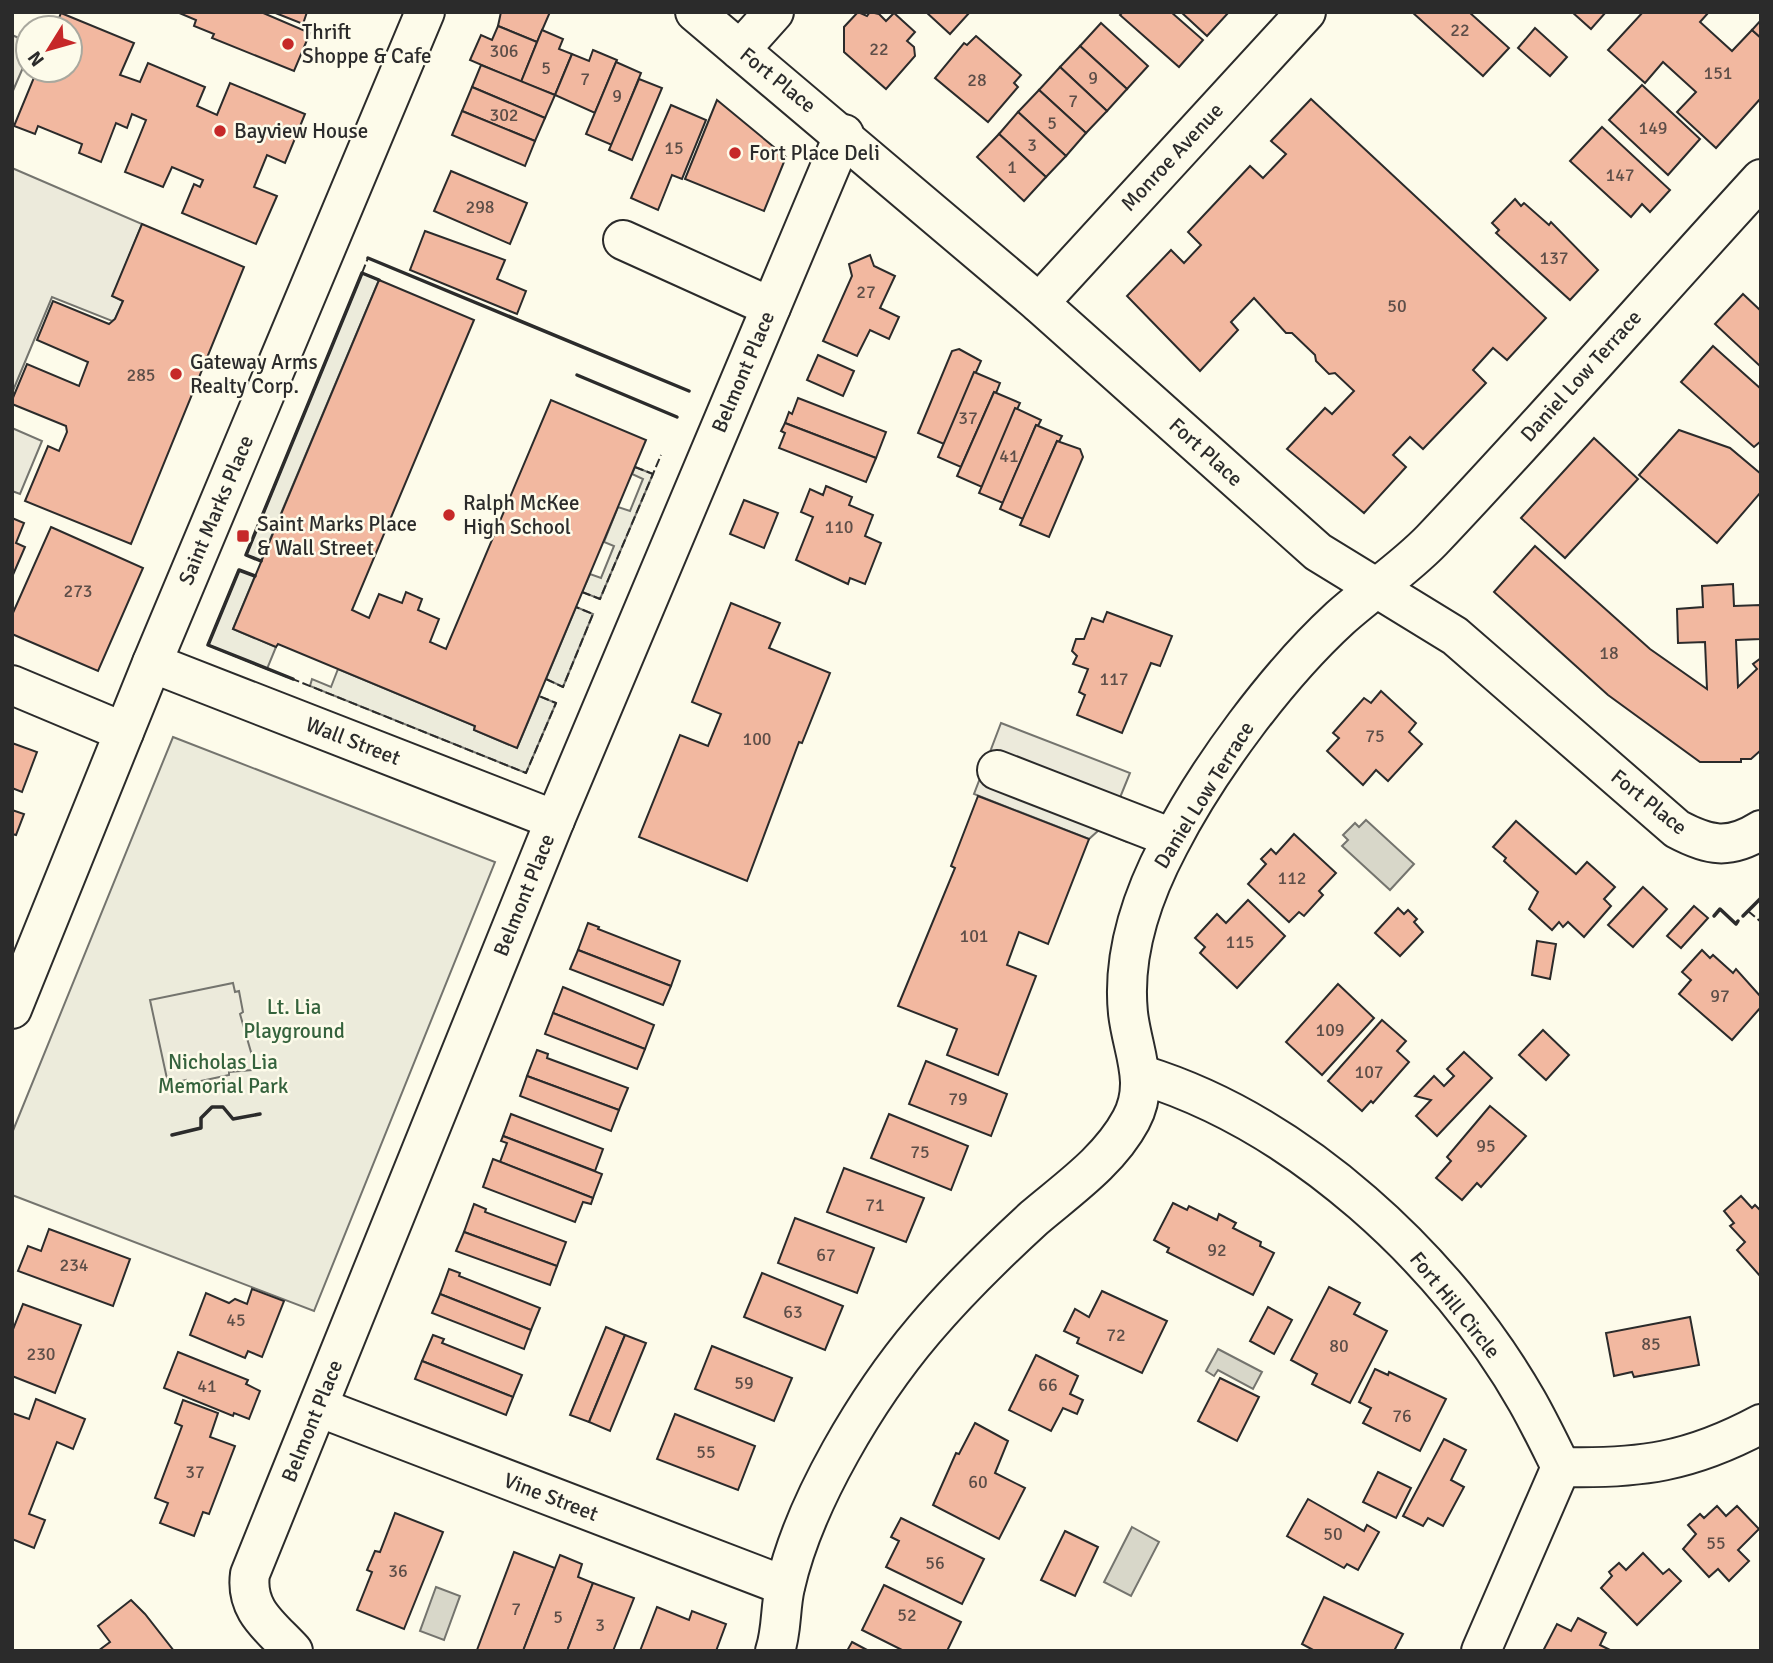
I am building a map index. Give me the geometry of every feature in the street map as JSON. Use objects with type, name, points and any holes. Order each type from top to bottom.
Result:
[{"type":"street","name":"Saint Marks Place","points":[[12,1009],[152,663],[425,12]]},
{"type":"street","name":"Fort Place","points":[[695,12],[844,134],[1039,303],[1318,552],[1455,636],[1677,829],[1705,844],[1751,836]]},
{"type":"street","points":[[740,50],[774,12]]},
{"type":"street","name":"Monroe Avenue","points":[[1039,303],[1306,12]]},
{"type":"street","name":"Belmont Place","points":[[293,1651],[257,1612],[248,1591],[250,1574],[555,820],[844,134]]},
{"type":"street","name":"Daniel Low Terrace","points":[[775,1651],[785,1586],[816,1498],[859,1420],[926,1327],[1029,1223],[1114,1145],[1131,1120],[1138,1101],[1142,1075],[1128,1011],[1129,955],[1147,888],[1172,838],[1253,717],[1339,619],[1428,544],[1761,179]]},
{"type":"street","points":[[623,240],[771,307]]},
{"type":"street","name":"Wall Street","points":[[152,663],[555,820]]},
{"type":"street","points":[[12,685],[124,732]]},
{"type":"street","points":[[997,770],[1172,838]]},
{"type":"street","name":"Fort Hill Circle","points":[[1142,1075],[1175,1085],[1233,1112],[1302,1156],[1374,1214],[1433,1272],[1487,1340],[1526,1399],[1561,1467]]},
{"type":"street","name":"Vine Street","points":[[318,1407],[785,1586]]},
{"type":"street","points":[[1481,1651],[1561,1467],[1620,1468],[1675,1460],[1726,1443],[1761,1424]]},
{"type":"green space","points":[[362,273],[379,280],[261,561],[246,555]]},
{"type":"green space","points":[[635,467],[653,474],[600,599],[582,592],[590,574],[601,578],[614,546],[604,542],[618,507],[630,511],[643,479],[632,474]]},
{"type":"green space","points":[[239,570],[255,576],[233,629],[276,647],[267,669],[208,645]]},
{"type":"green space","points":[[576,607],[593,614],[563,687],[546,679]]},
{"type":"green space","points":[[338,669],[475,726],[474,730],[517,748],[539,696],[556,703],[526,773],[310,686],[312,679],[331,687]]},
{"type":"green space","name":"Nicholas Lia Memorial Park","points":[[173,737],[495,862],[314,1311],[12,1195],[12,1133]]},
{"type":"shaded area","points":[[12,35],[16,84],[12,93]]},
{"type":"shaded area","points":[[12,168],[142,224],[113,296],[123,301],[115,319],[112,321],[52,297],[12,393]]},
{"type":"shaded area","points":[[12,428],[42,441],[20,494],[12,491]]},
{"type":"shaded area","points":[[1001,723],[1130,773],[1119,800],[1140,816],[1127,842],[1099,830],[1089,839],[974,794]]},
{"type":"shaded area","points":[[1366,820],[1414,864],[1390,890],[1342,846],[1348,840],[1343,835],[1355,823],[1359,827]]},
{"type":"shaded area","points":[[233,983],[235,992],[239,991],[243,1012],[240,1014],[255,1066],[252,1070],[229,1072],[229,1075],[187,1084],[186,1080],[178,1082],[179,1086],[169,1088],[150,1000]]},
{"type":"shaded area","points":[[1218,1349],[1262,1372],[1253,1389],[1218,1370],[1214,1376],[1206,1371]]},
{"type":"shaded area","points":[[1132,1527],[1159,1542],[1131,1596],[1104,1582]]},
{"type":"shaded area","points":[[436,1587],[460,1596],[444,1640],[420,1631]]},
{"type":"building","points":[[177,12],[261,12],[310,33],[294,71],[212,38],[214,34],[194,26],[196,20]]},
{"type":"building","points":[[273,12],[307,12],[303,24]]},
{"type":"building","points":[[501,12],[550,12],[537,42],[498,26]]},
{"type":"building","points":[[858,12],[867,16],[870,12],[879,14],[886,21],[894,13],[915,32],[907,41],[914,47],[915,56],[886,89],[844,52],[844,27]]},
{"type":"building","points":[[926,12],[970,12],[950,34]]},
{"type":"building","points":[[1123,12],[1171,12],[1203,40],[1179,67],[1120,15]]},
{"type":"building","points":[[1181,12],[1229,12],[1207,36]]},
{"type":"building","points":[[1412,12],[1469,12],[1509,48],[1483,76]]},
{"type":"building","points":[[1572,12],[1606,12],[1591,29]]},
{"type":"building","points":[[1643,12],[1709,12],[1700,22],[1732,51],[1752,30],[1761,38],[1761,98],[1716,148],[1677,112],[1696,92],[1663,62],[1645,83],[1608,50]]},
{"type":"building","points":[[1761,20],[1761,38],[1752,30]]},
{"type":"building","name":"Bayview House","points":[[84,22],[134,43],[120,75],[140,82],[148,63],[205,87],[197,106],[217,115],[230,83],[305,114],[285,163],[267,155],[254,187],[277,196],[256,244],[182,213],[194,184],[200,187],[203,180],[172,167],[163,187],[125,172],[146,120],[132,114],[127,128],[116,123],[101,162],[79,153],[82,144],[38,126],[35,134],[14,126],[31,84],[84,84]]},
{"type":"building","points":[[1101,23],[1148,66],[1127,89],[1080,46]]},
{"type":"building","points":[[498,26],[537,42],[521,82],[470,60],[481,35],[492,40]]},
{"type":"building","points":[[1535,28],[1567,57],[1550,76],[1518,48]]},
{"type":"building","points":[[542,30],[563,39],[559,49],[572,54],[555,95],[521,82]]},
{"type":"building","points":[[976,36],[1021,75],[1014,83],[1018,87],[988,122],[935,78],[964,43],[967,45]]},
{"type":"building","points":[[1080,46],[1127,89],[1107,111],[1060,67]]},
{"type":"building","points":[[593,50],[617,60],[595,113],[555,95],[572,54],[589,61]]},
{"type":"building","points":[[616,62],[641,73],[612,145],[586,134]]},
{"type":"building","points":[[481,65],[555,95],[545,118],[472,87]]},
{"type":"building","points":[[1060,67],[1107,111],[1086,133],[1039,90]]},
{"type":"building","points":[[639,79],[662,88],[632,160],[609,150]]},
{"type":"building","points":[[1642,85],[1700,139],[1668,175],[1609,120]]},
{"type":"building","points":[[472,87],[545,118],[535,141],[462,111]]},
{"type":"building","points":[[1039,90],[1086,133],[1066,156],[1018,112]]},
{"type":"building","points":[[1311,99],[1546,318],[1507,360],[1493,348],[1473,370],[1486,383],[1423,449],[1410,437],[1393,455],[1406,467],[1364,513],[1287,449],[1325,408],[1332,414],[1354,391],[1335,373],[1329,374],[1316,361],[1315,355],[1292,333],[1286,333],[1254,298],[1231,322],[1238,330],[1200,371],[1127,296],[1171,250],[1184,263],[1201,245],[1188,232],[1250,166],[1263,178],[1286,154],[1271,141]]},
{"type":"building","points":[[717,100],[786,157],[764,211],[685,179]]},
{"type":"building","points":[[671,105],[706,120],[682,179],[672,175],[658,210],[631,198]]},
{"type":"building","points":[[462,111],[535,141],[525,166],[452,135]]},
{"type":"building","points":[[1018,112],[1066,156],[1046,177],[999,134]]},
{"type":"building","points":[[1602,127],[1670,190],[1650,212],[1642,204],[1631,217],[1570,161]]},
{"type":"building","points":[[999,134],[1046,177],[1024,201],[977,157]]},
{"type":"building","points":[[451,171],[527,203],[510,244],[434,211]]},
{"type":"building","points":[[1515,199],[1521,206],[1524,203],[1549,225],[1551,222],[1598,270],[1570,300],[1496,233],[1499,230],[1492,223]]},
{"type":"building","points":[[142,224],[244,267],[131,544],[25,501],[48,446],[59,451],[67,432],[66,426],[12,404],[12,400],[27,364],[79,386],[88,362],[37,340],[53,301],[109,324],[115,319],[123,301],[112,296]]},
{"type":"building","points":[[425,231],[505,260],[497,279],[526,291],[517,314],[410,270]]},
{"type":"building","points":[[870,255],[874,266],[895,276],[880,308],[899,317],[889,339],[870,330],[857,356],[823,341],[852,276],[849,264]]},
{"type":"building","points":[[379,280],[474,320],[352,610],[369,618],[379,594],[402,603],[406,592],[422,599],[418,610],[439,619],[430,642],[446,649],[551,400],[646,440],[517,748],[474,730],[475,726],[278,644],[276,647],[233,629]]},
{"type":"building","points":[[1743,294],[1761,311],[1761,367],[1715,324]]},
{"type":"building","points":[[1713,346],[1761,389],[1761,441],[1754,447],[1681,382]]},
{"type":"building","points":[[959,349],[981,361],[944,444],[918,433],[952,351]]},
{"type":"building","points":[[818,355],[854,371],[843,396],[807,380]]},
{"type":"building","points":[[974,372],[1000,383],[961,467],[938,457]]},
{"type":"building","points":[[994,392],[1020,403],[982,487],[957,476]]},
{"type":"building","points":[[798,398],[886,432],[876,458],[785,423]]},
{"type":"building","points":[[1015,408],[1041,420],[1038,426],[1036,425],[1003,503],[979,493]]},
{"type":"building","points":[[785,423],[876,458],[866,482],[779,448],[785,433],[781,431]]},
{"type":"building","points":[[1036,425],[1062,436],[1059,442],[1057,441],[1023,519],[1000,509]]},
{"type":"building","points":[[1679,430],[1730,448],[1761,474],[1761,492],[1717,543],[1639,475]]},
{"type":"building","points":[[1594,438],[1638,479],[1565,558],[1521,518]]},
{"type":"building","points":[[1057,441],[1080,449],[1083,457],[1049,537],[1020,525]]},
{"type":"building","points":[[826,486],[852,497],[849,505],[873,515],[865,536],[881,543],[865,584],[850,578],[848,584],[796,560],[813,517],[801,512],[810,489],[823,495]]},
{"type":"building","points":[[744,500],[778,513],[764,548],[730,534]]},
{"type":"building","points":[[12,518],[24,523],[16,543],[25,547],[12,577]]},
{"type":"building","points":[[51,527],[143,568],[98,671],[12,634],[12,615]]},
{"type":"building","points":[[1535,546],[1650,649],[1707,689],[1705,642],[1678,643],[1677,609],[1703,607],[1702,586],[1733,584],[1734,606],[1760,605],[1761,639],[1736,640],[1738,687],[1757,669],[1753,664],[1761,658],[1761,750],[1751,759],[1741,759],[1741,762],[1700,762],[1608,695],[1494,592]]},
{"type":"building","points":[[731,603],[780,623],[769,648],[830,673],[802,743],[799,742],[747,881],[639,837],[680,735],[708,746],[721,714],[692,702]]},
{"type":"building","points":[[1107,612],[1172,636],[1160,666],[1151,663],[1122,733],[1077,715],[1085,695],[1079,692],[1088,669],[1073,664],[1077,656],[1072,651],[1076,639],[1084,639],[1092,618],[1103,622]]},
{"type":"building","points":[[1381,691],[1416,723],[1409,732],[1422,744],[1388,781],[1376,770],[1363,785],[1327,751],[1339,738],[1333,733],[1364,698],[1371,703]]},
{"type":"building","points":[[12,743],[37,752],[22,792],[12,788]]},
{"type":"building","points":[[978,796],[1089,839],[1048,944],[1019,932],[1007,965],[1036,976],[998,1075],[947,1055],[957,1029],[898,1006],[955,868],[951,866]]},
{"type":"building","points":[[12,810],[24,814],[16,835],[12,834]]},
{"type":"building","points":[[1516,821],[1576,874],[1587,862],[1615,887],[1604,899],[1611,906],[1584,937],[1568,922],[1563,927],[1559,922],[1552,930],[1529,909],[1538,892],[1504,861],[1506,858],[1493,847]]},
{"type":"building","points":[[1294,834],[1336,873],[1319,891],[1323,895],[1304,916],[1299,912],[1289,922],[1248,884],[1266,864],[1261,859],[1271,849],[1276,854]]},
{"type":"building","points":[[1643,887],[1667,909],[1633,947],[1608,925]]},
{"type":"building","points":[[1248,900],[1285,936],[1237,988],[1200,953],[1205,947],[1195,938],[1217,914],[1226,923]]},
{"type":"building","points":[[1694,906],[1708,918],[1681,948],[1667,936]]},
{"type":"building","points":[[1398,908],[1404,914],[1408,910],[1417,919],[1414,922],[1423,932],[1400,956],[1375,933]]},
{"type":"building","points":[[588,923],[680,961],[671,986],[578,950]]},
{"type":"building","points":[[1537,941],[1556,944],[1550,979],[1532,975]]},
{"type":"building","points":[[578,950],[671,986],[663,1005],[570,969]]},
{"type":"building","points":[[1702,950],[1710,958],[1713,955],[1733,973],[1736,969],[1761,997],[1761,1007],[1732,1040],[1679,994],[1691,980],[1682,972]]},
{"type":"building","points":[[1338,984],[1374,1018],[1322,1075],[1286,1042]]},
{"type":"building","points":[[563,987],[654,1025],[645,1049],[553,1013]]},
{"type":"building","points":[[553,1013],[645,1049],[637,1069],[545,1034]]},
{"type":"building","points":[[1382,1020],[1406,1041],[1397,1051],[1409,1062],[1373,1103],[1371,1101],[1362,1111],[1328,1081]]},
{"type":"building","points":[[1543,1030],[1569,1055],[1546,1080],[1519,1055]]},
{"type":"building","points":[[537,1050],[548,1054],[547,1058],[628,1088],[619,1110],[527,1076]]},
{"type":"building","points":[[1464,1052],[1492,1078],[1437,1136],[1416,1116],[1431,1100],[1415,1096],[1434,1076],[1444,1086],[1454,1076],[1447,1069]]},
{"type":"building","points":[[926,1061],[1007,1094],[991,1136],[909,1104]]},
{"type":"building","points":[[527,1076],[619,1110],[611,1131],[520,1096]]},
{"type":"building","points":[[1490,1106],[1526,1136],[1481,1187],[1477,1183],[1462,1200],[1436,1178],[1451,1161],[1447,1157]]},
{"type":"building","points":[[511,1114],[603,1149],[595,1171],[503,1136]]},
{"type":"building","points":[[889,1114],[968,1146],[951,1190],[871,1158]]},
{"type":"building","points":[[503,1136],[602,1174],[593,1198],[500,1162],[507,1143],[501,1141]]},
{"type":"building","points":[[493,1159],[593,1198],[591,1204],[583,1202],[575,1222],[483,1187]]},
{"type":"building","points":[[844,1168],[924,1198],[906,1242],[827,1212]]},
{"type":"building","points":[[1741,1196],[1752,1208],[1755,1205],[1761,1211],[1761,1277],[1737,1250],[1745,1242],[1730,1226],[1734,1223],[1724,1211]]},
{"type":"building","points":[[1173,1203],[1187,1210],[1189,1206],[1217,1220],[1219,1214],[1236,1223],[1233,1228],[1261,1242],[1260,1246],[1274,1253],[1253,1295],[1167,1252],[1169,1248],[1154,1240]]},
{"type":"building","points":[[474,1204],[486,1209],[485,1212],[566,1242],[557,1266],[464,1232]]},
{"type":"building","points":[[795,1218],[874,1248],[857,1293],[778,1263]]},
{"type":"building","points":[[49,1229],[130,1259],[113,1306],[18,1271],[28,1246],[41,1251]]},
{"type":"building","points":[[464,1232],[557,1266],[550,1285],[456,1251]]},
{"type":"building","points":[[449,1269],[460,1273],[459,1276],[540,1308],[531,1330],[440,1294]]},
{"type":"building","points":[[762,1273],[843,1306],[825,1350],[744,1317]]},
{"type":"building","points":[[1329,1287],[1360,1303],[1354,1314],[1387,1331],[1350,1403],[1312,1384],[1317,1374],[1291,1360]]},
{"type":"building","points":[[252,1289],[284,1301],[262,1357],[248,1351],[245,1358],[190,1335],[206,1293],[229,1303],[235,1299],[247,1304]]},
{"type":"building","points":[[1102,1291],[1167,1321],[1142,1373],[1077,1343],[1079,1338],[1064,1331],[1075,1309],[1089,1317]]},
{"type":"building","points":[[440,1294],[531,1330],[524,1349],[432,1313]]},
{"type":"building","points":[[23,1304],[81,1325],[55,1393],[12,1376],[12,1332]]},
{"type":"building","points":[[1268,1307],[1292,1320],[1274,1354],[1250,1341]]},
{"type":"building","points":[[1690,1317],[1699,1365],[1634,1377],[1632,1372],[1614,1376],[1606,1333]]},
{"type":"building","points":[[606,1327],[625,1335],[589,1422],[570,1415]]},
{"type":"building","points":[[433,1335],[444,1339],[442,1343],[522,1375],[513,1397],[422,1361]]},
{"type":"building","points":[[625,1335],[646,1343],[610,1431],[589,1422]]},
{"type":"building","points":[[712,1346],[792,1378],[774,1421],[695,1389]]},
{"type":"building","points":[[178,1352],[248,1380],[246,1384],[260,1391],[249,1419],[234,1413],[233,1416],[164,1388]]},
{"type":"building","points":[[1036,1355],[1078,1376],[1070,1394],[1083,1400],[1077,1414],[1063,1408],[1051,1431],[1009,1410]]},
{"type":"building","points":[[422,1361],[513,1397],[506,1415],[415,1379]]},
{"type":"building","points":[[1375,1369],[1388,1375],[1389,1372],[1446,1399],[1420,1451],[1363,1423],[1371,1408],[1359,1402]]},
{"type":"building","points":[[1220,1378],[1259,1397],[1237,1441],[1198,1421]]},
{"type":"building","points":[[36,1399],[85,1419],[73,1449],[57,1442],[29,1514],[45,1520],[34,1548],[12,1539],[12,1413],[29,1419]]},
{"type":"building","points":[[183,1400],[218,1413],[210,1437],[235,1446],[209,1514],[203,1512],[194,1536],[160,1523],[168,1503],[155,1498],[182,1426],[175,1423]]},
{"type":"building","points":[[675,1414],[755,1446],[738,1490],[657,1459]]},
{"type":"building","points":[[975,1423],[1008,1441],[995,1473],[1025,1488],[999,1539],[933,1505],[956,1453],[959,1454]]},
{"type":"building","points":[[1444,1439],[1466,1450],[1451,1480],[1464,1487],[1443,1526],[1428,1518],[1423,1526],[1403,1516]]},
{"type":"building","points":[[1378,1472],[1411,1488],[1396,1518],[1363,1502]]},
{"type":"building","points":[[1308,1499],[1364,1531],[1367,1525],[1379,1532],[1358,1570],[1347,1564],[1344,1568],[1287,1536]]},
{"type":"building","points":[[1717,1506],[1726,1516],[1737,1506],[1759,1529],[1738,1550],[1749,1561],[1729,1581],[1718,1569],[1709,1577],[1683,1549],[1696,1534],[1688,1525],[1700,1514],[1704,1518]]},
{"type":"building","points":[[395,1513],[443,1532],[404,1629],[357,1610],[372,1572],[367,1570],[375,1551],[380,1552]]},
{"type":"building","points":[[901,1518],[984,1559],[962,1604],[886,1567],[899,1541],[891,1537]]},
{"type":"building","points":[[1065,1531],[1098,1547],[1075,1596],[1041,1580]]},
{"type":"building","points":[[514,1552],[555,1568],[523,1651],[479,1651],[477,1650]]},
{"type":"building","points":[[1643,1553],[1663,1574],[1669,1569],[1681,1581],[1637,1625],[1601,1588],[1612,1576],[1609,1572],[1619,1563],[1626,1570]]},
{"type":"building","points":[[560,1555],[582,1564],[578,1577],[593,1583],[567,1651],[523,1651]]},
{"type":"building","points":[[593,1583],[634,1598],[613,1651],[567,1651]]},
{"type":"building","points":[[884,1585],[961,1622],[947,1651],[904,1651],[862,1630]]},
{"type":"building","points":[[1324,1597],[1403,1634],[1394,1651],[1315,1651],[1302,1644]]},
{"type":"building","points":[[131,1600],[174,1651],[98,1651],[110,1642],[98,1626]]},
{"type":"building","points":[[657,1607],[689,1620],[692,1611],[726,1624],[716,1651],[640,1651]]},
{"type":"building","points":[[1578,1618],[1606,1633],[1600,1645],[1612,1651],[1543,1651],[1557,1624],[1571,1631]]},
{"type":"building","points":[[852,1642],[869,1651],[847,1651]]},
{"type":"fence","points":[[362,273],[368,258]]},
{"type":"fence","points":[[261,561],[246,555],[362,273],[379,280]]},
{"type":"fence","points":[[582,592],[600,599],[661,455]]},
{"type":"fence","points":[[635,467],[653,474]]},
{"type":"fence","points":[[255,576],[239,570],[208,645],[526,773],[556,703],[539,696]]},
{"type":"fence","points":[[546,679],[563,687],[593,614],[576,607]]},
{"type":"fence","points":[[1748,911],[1761,922]]},
{"type":"wall","points":[[368,258],[689,391]]},
{"type":"wall","points":[[261,561],[246,555],[362,273],[379,280]]},
{"type":"wall","points":[[577,375],[677,417]]},
{"type":"wall","points":[[255,576],[239,570],[208,645],[293,679]]},
{"type":"wall","points":[[1743,916],[1761,898]]},
{"type":"wall","points":[[1714,916],[1720,909],[1736,924],[1738,921]]},
{"type":"wall","points":[[172,1135],[201,1128],[201,1118],[212,1107],[223,1107],[233,1119],[260,1114]]},
{"type":"place","name":"Thrift Shoppe & Cafe","points":[[288,44]]},
{"type":"place","name":"Bayview House","points":[[220,131]]},
{"type":"place","name":"Fort Place Deli","points":[[735,153]]},
{"type":"place","name":"Gateway Arms Realty Corp.","points":[[176,374]]},
{"type":"place","name":"Ralph McKee High School","points":[[449,515]]},
{"type":"place","name":"Saint Marks Place & Wall Street","points":[[243,536]]},
{"type":"park label","name":"Lt. Lia Playground","points":[[294,1019]]}]
